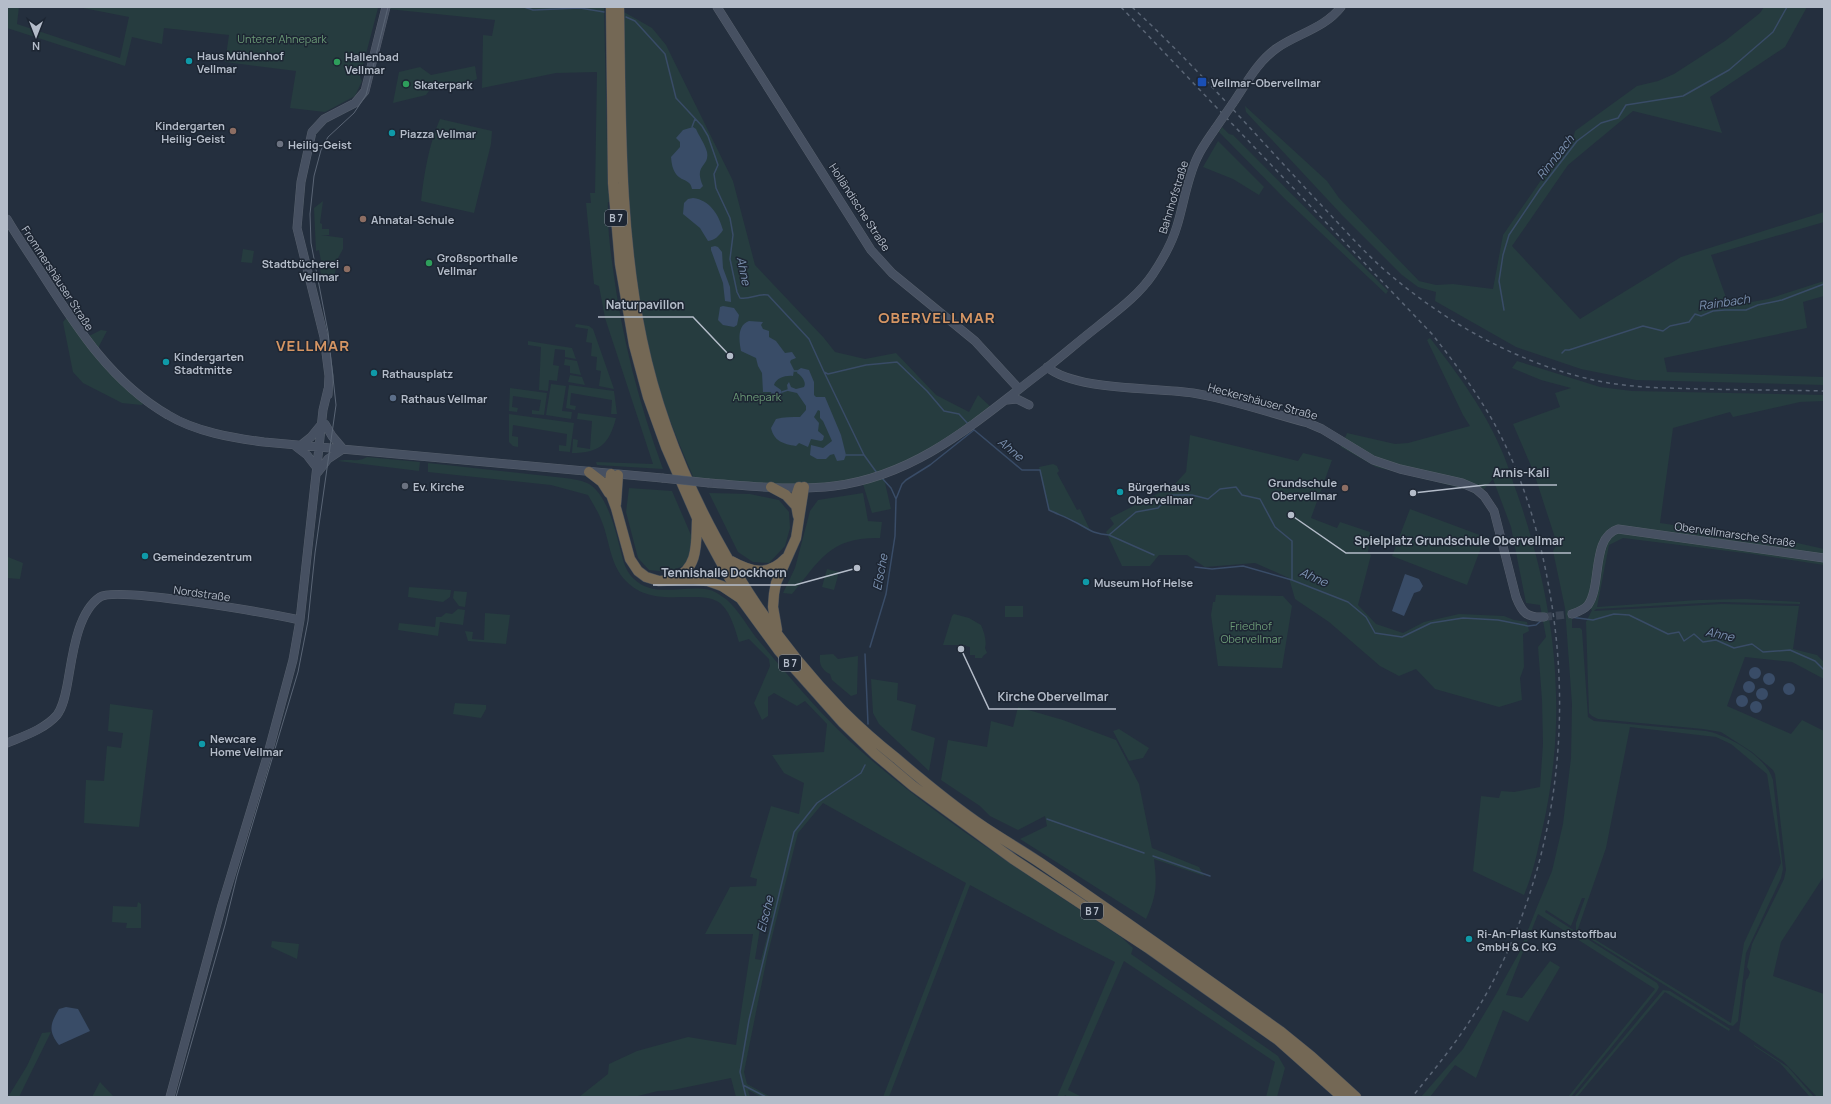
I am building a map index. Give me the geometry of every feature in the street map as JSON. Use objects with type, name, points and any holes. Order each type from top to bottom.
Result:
[{"type":"highway","name":"B 7","points":[[611,7],[613,183],[620,264],[636,353],[657,425],[682,485],[697,518],[741,599],[779,651],[842,723],[875,754],[913,786],[1014,859],[1148,948],[1278,1040],[1342,1097]]},
{"type":"highway","name":"B 7","points":[[620,7],[621,158],[628,256],[642,339],[650,374],[671,436],[693,491],[728,559],[778,634],[840,709],[861,729],[920,779],[982,826],[1035,859],[1280,1031],[1312,1057],[1356,1097]]},
{"type":"highway","points":[[589,472],[602,482],[614,503]]},
{"type":"highway","points":[[615,475],[609,489],[628,554],[635,567],[642,574],[650,578],[668,580],[697,579],[708,581],[722,586],[741,599]]},
{"type":"highway","points":[[771,487],[786,495],[796,506]]},
{"type":"highway","points":[[799,518],[795,495],[801,487]]},
{"type":"highway","points":[[778,634],[773,607],[774,594],[776,583],[796,538],[801,487]]},
{"type":"highway","points":[[668,580],[684,572],[693,561],[696,551],[697,518]]},
{"type":"highway","points":[[728,559],[747,570],[761,571],[775,568],[789,555]]},
{"type":"main road","points":[[170,1097],[224,898],[285,690],[300,620],[328,389],[328,365],[322,326],[297,228],[301,182],[312,132],[324,119],[355,103],[365,91],[386,7]]},
{"type":"main road","name":"Holländische Straße","points":[[717,7],[871,250],[892,273],[976,341],[1019,389]]},
{"type":"main road","name":"Bahnhofstraße","points":[[589,472],[771,487],[835,486],[862,481],[924,457],[976,423],[1130,300],[1152,275],[1166,253],[1177,227],[1190,178],[1197,159],[1215,129],[1260,63],[1278,48],[1330,18],[1341,7]]},
{"type":"main road","name":"Frommershäuser Straße","points":[[7,219],[67,314],[92,349],[144,400],[170,416],[198,428],[234,437],[297,445],[589,472]]},
{"type":"main road","name":"Heckershäuser Straße","points":[[1047,367],[1059,376],[1083,383],[1193,393],[1308,423],[1322,429],[1373,460],[1400,469],[1470,485],[1484,496],[1494,511],[1516,597],[1521,608],[1526,614],[1533,618],[1544,617]]},
{"type":"main road","points":[[1006,400],[1017,399],[1029,405]]},
{"type":"main road","points":[[317,471],[307,455],[297,445],[311,437],[323,425]]},
{"type":"main road","points":[[317,471],[328,459],[343,449],[323,425]]},
{"type":"main road","name":"Obervellmarsche Straße","points":[[1572,614],[1579,612],[1589,604],[1593,595],[1601,550],[1605,539],[1614,530],[1618,529],[1824,558]]},
{"type":"main road","name":"Nordstraße","points":[[7,743],[37,730],[57,714],[63,702],[77,636],[84,616],[100,597],[113,594],[133,594],[300,620]]},
{"type":"main road","points":[[281,616],[293,613],[302,605]]},
{"type":"green space","name":"Ahnepark","points":[[7,7],[19,7],[17,24],[120,58],[129,17],[78,7],[604,7],[608,192],[627,191],[624,12],[652,28],[666,45],[733,181],[755,265],[824,338],[835,352],[865,359],[896,353],[936,395],[969,412],[978,395],[994,410],[976,423],[883,474],[891,509],[872,513],[862,481],[835,486],[695,481],[666,410],[648,347],[636,285],[628,201],[608,202],[610,244],[626,345],[646,420],[663,469],[597,465],[596,462],[653,464],[605,318],[599,286],[594,284],[586,203],[591,203],[590,193],[595,193],[597,72],[556,73],[482,88],[483,35],[492,36],[495,20],[378,8],[360,77],[362,81],[355,96],[325,112],[290,108],[296,71],[225,62],[229,35],[164,28],[162,44],[132,37],[125,66],[7,28]]},
{"type":"green space","points":[[1764,7],[1807,7],[1785,47],[1710,97],[1722,133],[1633,111],[1568,165],[1512,246],[1580,319],[1681,257],[1824,212],[1824,222],[1711,255],[1729,306],[1768,299],[1824,281],[1824,296],[1803,302],[1807,328],[1664,358],[1667,372],[1824,377],[1824,385],[1636,380],[1581,369],[1516,347],[1435,301],[1436,292],[1418,287],[1402,275],[1342,215],[1246,112],[1245,106],[1327,181],[1339,198],[1419,281],[1436,285],[1453,284],[1493,289],[1503,235],[1564,147],[1573,139],[1575,131],[1637,86],[1658,81],[1674,74],[1725,41],[1760,13]]},
{"type":"green space","points":[[475,66],[477,79],[457,86],[431,88],[426,95],[393,103],[399,72],[420,67],[431,75]]},
{"type":"green space","points":[[440,119],[492,131],[491,144],[474,213],[421,201],[428,159]]},
{"type":"green space","points":[[1222,127],[1229,134],[1233,135],[1388,291],[1386,294],[1285,199],[1219,132]]},
{"type":"green space","points":[[1218,141],[1264,187],[1259,195],[1233,179],[1203,167]]},
{"type":"green space","points":[[323,201],[320,223],[322,224],[322,229],[329,229],[329,235],[321,235],[343,238],[343,249],[337,260],[334,280],[322,278],[318,261],[321,261],[319,250],[316,251],[314,208]]},
{"type":"green space","points":[[243,249],[254,251],[252,263],[241,262]]},
{"type":"green space","points":[[70,314],[87,337],[101,330],[107,331],[99,346],[99,353],[146,398],[142,405],[122,403],[83,383],[73,372],[63,322]]},
{"type":"green space","points":[[576,324],[589,326],[593,329],[614,389],[599,386],[601,371],[596,370],[597,357],[591,356],[592,343],[586,342],[588,329],[575,327]]},
{"type":"green space","points":[[1430,338],[1471,394],[1489,424],[1504,456],[1530,535],[1541,577],[1549,618],[1554,660],[1556,702],[1555,745],[1550,787],[1542,831],[1532,871],[1524,895],[1473,871],[1481,796],[1499,798],[1501,791],[1514,792],[1540,787],[1543,744],[1542,700],[1538,647],[1546,637],[1540,605],[1526,603],[1511,527],[1493,479],[1478,496],[1469,490],[1376,467],[1341,447],[1347,433],[1395,444],[1408,443],[1470,426],[1463,415],[1427,340]]},
{"type":"green space","points":[[528,341],[572,348],[576,359],[565,357],[565,350],[555,349],[553,365],[559,366],[557,381],[549,380],[548,391],[539,390],[541,347],[528,345]]},
{"type":"green space","points":[[565,359],[577,361],[581,375],[570,373],[570,366],[564,365]]},
{"type":"green space","points":[[1517,361],[1600,387],[1632,391],[1824,395],[1824,401],[1800,402],[1733,417],[1730,412],[1673,428],[1660,523],[1793,542],[1824,549],[1824,565],[1752,554],[1623,538],[1609,545],[1597,607],[1698,600],[1746,599],[1800,602],[1800,604],[1722,602],[1596,609],[1594,611],[1722,604],[1799,606],[1793,649],[1817,655],[1824,662],[1824,679],[1792,662],[1745,657],[1727,706],[1791,734],[1802,720],[1824,731],[1824,876],[1781,942],[1773,976],[1824,994],[1824,1097],[1817,1097],[1784,1062],[1739,1031],[1746,980],[1750,972],[1747,967],[1752,944],[1784,879],[1786,870],[1775,774],[1773,770],[1747,749],[1763,763],[1773,780],[1783,869],[1781,878],[1746,953],[1738,1021],[1733,1026],[1729,1025],[1576,930],[1576,923],[1585,898],[1582,898],[1571,926],[1546,910],[1545,912],[1657,983],[1659,987],[1657,991],[1571,1097],[1568,1097],[1655,989],[1538,914],[1506,995],[1522,998],[1550,961],[1560,967],[1528,1022],[1503,1010],[1476,1078],[1455,1065],[1430,1097],[1421,1097],[1463,1049],[1519,953],[1552,871],[1563,824],[1571,758],[1572,704],[1565,608],[1553,551],[1557,544],[1534,473],[1513,424],[1560,407],[1555,393],[1571,388],[1541,380],[1512,368]],"holes":[[[1614,527],[1620,533],[1614,535],[1606,544],[1588,608],[1592,610],[1586,622],[1589,713],[1598,719],[1721,732],[1745,747],[1715,733],[1706,731],[1594,721],[1588,717],[1582,630],[1580,628],[1572,628],[1572,613],[1587,602],[1591,591],[1603,537],[1607,531]],[[1630,727],[1716,737],[1731,744],[1767,774],[1781,863],[1744,943],[1731,1023],[1578,929],[1606,848]]]},
{"type":"green space","points":[[570,375],[582,377],[585,385],[568,382]]},
{"type":"green space","points":[[551,384],[566,386],[562,411],[572,412],[571,419],[546,415]]},
{"type":"green space","points":[[569,385],[614,391],[617,414],[611,414],[612,400],[571,393],[570,405],[576,406],[575,410],[566,408]]},
{"type":"green space","points":[[510,388],[547,393],[544,415],[532,414],[532,410],[539,411],[541,400],[513,396],[512,407],[518,408],[517,412],[509,411]]},
{"type":"green space","points":[[578,413],[616,418],[610,434],[602,445],[590,451],[572,453],[573,439],[578,440],[577,447],[590,449],[592,421],[577,419]]},
{"type":"green space","points":[[509,414],[574,423],[570,452],[559,451],[559,445],[566,446],[567,434],[513,425],[512,436],[518,437],[518,447],[513,446],[509,442]]},
{"type":"green space","points":[[1190,435],[1298,461],[1303,453],[1332,460],[1311,518],[1337,528],[1340,522],[1370,532],[1368,552],[1371,555],[1358,605],[1376,624],[1403,633],[1424,622],[1459,614],[1504,616],[1514,620],[1527,622],[1529,631],[1523,634],[1524,667],[1520,678],[1522,700],[1499,707],[1435,689],[1416,669],[1399,676],[1380,666],[1329,622],[1295,599],[1289,578],[1255,563],[1205,567],[1187,555],[1159,555],[1150,566],[1122,566],[1106,532],[1114,524],[1110,518],[1174,485],[1186,472]]},
{"type":"green space","points":[[367,457],[420,462],[419,471],[338,461],[360,460]]},
{"type":"green space","points":[[428,463],[579,480],[594,488],[600,495],[610,513],[624,563],[634,579],[642,585],[660,590],[710,590],[726,599],[735,608],[759,641],[821,712],[848,739],[892,778],[988,849],[1121,937],[1133,948],[1131,954],[1278,1056],[1285,1068],[1277,1097],[1266,1097],[1275,1062],[1124,961],[1068,1090],[1082,1097],[1068,1097],[1065,1095],[1064,1097],[1057,1097],[1115,962],[970,885],[889,1097],[883,1097],[966,883],[823,803],[798,833],[767,957],[744,1072],[747,1084],[771,1097],[761,1097],[748,1090],[750,1097],[736,1097],[731,1078],[673,1090],[658,1091],[634,1097],[579,1097],[608,1074],[609,1064],[637,1051],[688,1037],[736,1045],[753,934],[705,934],[730,887],[756,886],[757,879],[750,877],[771,806],[799,814],[804,783],[784,773],[772,755],[824,752],[827,724],[805,701],[797,706],[774,693],[768,697],[768,716],[762,720],[754,703],[770,666],[769,659],[749,639],[739,642],[733,623],[726,609],[715,600],[651,595],[638,590],[626,581],[613,561],[601,519],[588,495],[551,485],[428,472]],"holes":[[[762,916],[772,918],[761,960],[755,959]]]},
{"type":"green space","points":[[1053,464],[1057,466],[1059,471],[1057,473],[1077,510],[1080,509],[1091,532],[1075,521],[1049,510],[1039,467]]},
{"type":"green space","points":[[629,488],[672,491],[691,535],[691,551],[685,565],[669,572],[649,570],[638,558],[626,512]]},
{"type":"green space","points":[[709,493],[750,494],[779,500],[789,512],[790,528],[785,546],[769,563],[753,562],[738,552]]},
{"type":"green space","points":[[863,493],[868,521],[882,522],[880,538],[849,541],[838,546],[828,552],[819,561],[792,594],[783,593],[795,568],[810,511],[818,500]]},
{"type":"green space","points":[[1410,509],[1485,537],[1467,585],[1392,556]]},
{"type":"green space","points":[[8,557],[23,563],[20,579],[7,578]]},
{"type":"green space","points":[[827,569],[839,572],[834,590],[822,587]]},
{"type":"green space","points":[[409,587],[451,590],[450,597],[443,602],[408,597]]},
{"type":"green space","points":[[454,591],[467,592],[465,607],[459,606],[453,598]]},
{"type":"green space","name":"Friedhof Obervellmar","points":[[1216,595],[1283,596],[1292,606],[1282,668],[1218,666],[1211,615],[1213,602],[1215,602]]},
{"type":"green space","points":[[1005,606],[1023,606],[1023,617],[1005,617]]},
{"type":"green space","points":[[458,609],[465,610],[463,625],[440,622],[438,636],[398,630],[399,623],[435,627],[436,617],[441,617],[446,613],[452,614]]},
{"type":"green space","points":[[485,613],[510,615],[506,644],[468,641],[465,631],[473,632],[472,639],[484,640]]},
{"type":"green space","points":[[954,614],[969,618],[981,625],[985,636],[985,648],[987,653],[982,658],[975,658],[975,655],[970,655],[970,647],[966,645],[943,645],[952,616]]},
{"type":"green space","points":[[833,654],[838,659],[858,656],[857,694],[851,696],[832,680],[830,674],[822,667],[820,655]]},
{"type":"green space","points":[[871,679],[898,683],[897,700],[916,705],[911,730],[935,738],[929,771],[879,724],[873,713]]},
{"type":"green space","points":[[455,703],[486,705],[486,709],[481,718],[453,714]]},
{"type":"green space","points":[[110,704],[153,710],[139,827],[84,823],[86,780],[104,781],[107,746],[121,748],[123,733],[108,731]]},
{"type":"green space","points":[[1018,707],[1063,720],[1116,740],[1139,784],[1152,848],[1199,867],[1204,876],[1154,859],[1156,876],[1155,889],[1146,919],[1020,839],[1047,826],[1045,816],[1018,830],[990,816],[980,806],[941,780],[948,740],[987,747],[991,721],[1013,727]]},
{"type":"green space","points":[[1119,729],[1149,748],[1143,758],[1129,761],[1113,731]]},
{"type":"green space","points":[[138,902],[141,904],[141,928],[126,928],[127,923],[112,922],[113,906],[137,907]]},
{"type":"green space","points":[[272,941],[299,944],[297,959],[271,947]]},
{"type":"green space","points":[[1663,990],[1670,991],[1730,1029],[1729,1031],[1665,992],[1577,1097],[1574,1097]]},
{"type":"green space","points":[[51,1032],[19,1097],[8,1097],[27,1066],[42,1033]]},
{"type":"green space","points":[[1754,1045],[1788,1067],[1814,1097],[1810,1097],[1780,1063]]},
{"type":"green space","points":[[100,1082],[114,1097],[92,1097]]},
{"type":"water","points":[[693,127],[696,129],[707,152],[706,161],[700,174],[700,179],[703,186],[700,189],[692,189],[688,182],[678,176],[672,166],[671,157],[680,147],[680,142],[676,138],[683,130]]},
{"type":"water","points":[[688,199],[699,199],[709,205],[719,219],[723,230],[713,240],[708,241],[700,228],[683,214],[684,203]]},
{"type":"water","points":[[715,246],[722,252],[723,268],[730,287],[731,302],[725,301],[723,283],[711,250],[711,247]]},
{"type":"water","points":[[723,306],[734,308],[739,315],[737,325],[734,327],[723,325],[718,320],[720,307]]},
{"type":"water","points":[[749,321],[763,322],[761,325],[763,329],[769,331],[769,337],[776,341],[785,353],[792,352],[796,358],[790,362],[794,370],[793,376],[787,376],[777,380],[774,385],[781,390],[782,397],[773,398],[771,392],[763,392],[762,373],[756,358],[741,351],[739,338],[742,326]]},
{"type":"water","points":[[801,368],[809,370],[814,382],[814,395],[816,397],[825,397],[841,435],[846,455],[844,460],[837,461],[834,454],[830,455],[826,459],[817,459],[810,455],[811,445],[823,448],[832,441],[823,421],[820,418],[820,411],[818,410],[814,417],[819,423],[818,431],[824,436],[823,440],[821,441],[811,439],[808,447],[799,443],[796,446],[783,443],[774,436],[772,432],[771,428],[776,419],[785,417],[800,417],[806,410],[806,406],[797,393],[788,391],[787,385],[789,382],[791,387],[796,389],[804,387],[805,385],[802,377],[797,373]]},
{"type":"water","points":[[1405,574],[1419,579],[1423,586],[1420,591],[1414,593],[1404,616],[1392,611]]},
{"type":"water","points":[[1753,667],[1757,667],[1761,673],[1757,679],[1753,679],[1749,675],[1749,671]]},
{"type":"water","points":[[1767,673],[1771,673],[1775,679],[1771,685],[1767,685],[1763,681],[1763,677]]},
{"type":"water","points":[[1747,681],[1751,681],[1755,687],[1751,693],[1747,693],[1743,689],[1743,685]]},
{"type":"water","points":[[1787,683],[1791,683],[1795,689],[1791,695],[1787,695],[1783,691],[1783,687]]},
{"type":"water","points":[[1760,688],[1764,688],[1768,694],[1764,700],[1760,700],[1756,696],[1756,692]]},
{"type":"water","points":[[1740,695],[1744,695],[1748,701],[1744,707],[1740,707],[1736,703],[1736,699]]},
{"type":"water","points":[[1754,701],[1758,701],[1762,707],[1758,713],[1754,713],[1750,709],[1750,705]]},
{"type":"water","points":[[66,1007],[78,1009],[90,1031],[59,1045],[53,1036],[52,1023],[59,1009]]},
{"type":"waterway","points":[[524,7],[533,10],[580,8],[604,12]]},
{"type":"waterway","name":"Rinnbach","points":[[1504,310],[1499,281],[1503,255],[1509,235],[1540,189],[1577,141],[1601,123],[1618,118],[1626,105],[1683,96],[1729,70],[1773,32],[1787,7]]},
{"type":"waterway","name":"Ahne","points":[[626,17],[635,21],[665,54],[676,98],[702,126],[708,136],[718,165],[714,174],[716,188],[730,218],[733,235],[730,259],[737,292],[740,298],[768,295],[809,339],[824,372],[828,374],[866,365],[897,362],[927,391],[944,411],[959,414],[969,425]]},
{"type":"waterway","points":[[692,127],[695,119]]},
{"type":"waterway","name":"Rainbach","points":[[1562,353],[1565,350],[1643,326],[1663,331],[1670,326],[1689,322],[1695,314],[1701,316],[1713,311],[1746,310],[1758,305],[1782,300],[1824,284]]},
{"type":"waterway","name":"Elsche","points":[[824,372],[864,455]]},
{"type":"waterway","points":[[782,392],[788,390]]},
{"type":"waterway","name":"Ahne","points":[[973,429],[1022,470],[1040,470],[1049,510],[1098,533],[1109,535],[1136,512],[1158,508],[1170,495],[1192,495],[1208,499],[1220,489],[1236,487],[1242,495],[1260,499],[1275,527],[1292,541],[1292,580],[1348,602],[1366,617],[1375,633],[1402,637],[1431,623],[1463,618],[1498,620],[1528,626],[1536,625],[1542,620]]},
{"type":"waterway","name":"Elsche","points":[[896,499],[902,484],[906,480],[930,465],[974,430]]},
{"type":"waterway","name":"Elsche","points":[[846,455],[864,455],[877,473]]},
{"type":"waterway","name":"Elsche","points":[[870,647],[886,594],[895,536],[896,499],[891,488],[881,477]]},
{"type":"waterway","points":[[1109,535],[1154,555]]},
{"type":"waterway","points":[[1195,567],[1212,569],[1243,566],[1292,580]]},
{"type":"waterway","name":"Ahne","points":[[1570,617],[1593,620],[1614,614],[1629,615],[1668,634],[1679,632],[1684,641],[1694,634],[1703,642],[1716,640],[1734,648],[1752,644],[1763,652],[1790,650],[1815,661],[1824,670]]},
{"type":"waterway","name":"Elsche","points":[[865,654],[868,724]]},
{"type":"waterway","name":"Elsche","points":[[746,1097],[740,1072],[749,1020],[794,832],[817,803],[861,773],[865,765]]},
{"type":"waterway","points":[[1047,819],[1144,853]]},
{"type":"waterway","points":[[1153,856],[1210,876]]},
{"type":"waterway","points":[[743,1085],[766,1097]]},
{"type":"tunnel","points":[[1544,617],[1572,614]]},
{"type":"tram line","points":[[176,1097],[225,925],[237,876],[298,672],[308,621],[315,553],[336,405],[328,332],[311,243],[310,214],[314,176],[321,150],[328,137],[354,113],[366,95],[388,7]]},
{"type":"railway","points":[[1121,7],[1432,334],[1464,377],[1494,423],[1513,462],[1535,524],[1549,588],[1556,640],[1559,691],[1558,743],[1553,794],[1544,844],[1530,894],[1512,942],[1489,989],[1463,1031],[1412,1097]]},
{"type":"railway","points":[[1132,7],[1206,80],[1357,244],[1375,261],[1394,278],[1440,313],[1490,342],[1543,365],[1570,374],[1611,383],[1663,388],[1824,391]]},
{"type":"place","name":"Haus Mühlenhof Vellmar","points":[[189,61]]},
{"type":"place","name":"Hallenbad Vellmar","points":[[337,62]]},
{"type":"place","name":"Vellmar-Obervellmar","points":[[1202,82]]},
{"type":"place","name":"Skaterpark","points":[[406,84]]},
{"type":"place","name":"Kindergarten Heilig-Geist","points":[[233,131]]},
{"type":"place","name":"Piazza Vellmar","points":[[392,133]]},
{"type":"place","name":"Heilig-Geist","points":[[280,144]]},
{"type":"place","name":"Ahnatal-Schule","points":[[363,219]]},
{"type":"place","name":"Großsporthalle Vellmar","points":[[429,263]]},
{"type":"place","name":"Stadtbücherei Vellmar","points":[[347,269]]},
{"type":"place","name":"Naturpavillon","points":[[730,356]]},
{"type":"place","name":"Kindergarten Stadtmitte","points":[[166,362]]},
{"type":"place","name":"Rathausplatz","points":[[374,373]]},
{"type":"place","name":"Rathaus Vellmar","points":[[393,398]]},
{"type":"place","name":"Ev. Kirche","points":[[405,486]]},
{"type":"place","name":"Grundschule Obervellmar","points":[[1345,488]]},
{"type":"place","name":"Bürgerhaus Obervellmar","points":[[1120,492]]},
{"type":"place","name":"Arnis-Kali","points":[[1413,493]]},
{"type":"place","name":"Spielplatz Grundschule Obervellmar","points":[[1291,515]]},
{"type":"place","name":"Gemeindezentrum","points":[[145,556]]},
{"type":"place","name":"Tennishalle Dockhorn","points":[[857,568]]},
{"type":"place","name":"Museum Hof Helse","points":[[1086,582]]},
{"type":"place","name":"Kirche Obervellmar","points":[[961,649]]},
{"type":"place","name":"Newcare Home Vellmar","points":[[202,744]]},
{"type":"place","name":"Ri-An-Plast Kunststoffbau GmbH & Co. KG","points":[[1469,939]]},
{"type":"district","name":"OBERVELLMAR","points":[[937,317]]},
{"type":"district","name":"VELLMAR","points":[[313,345]]},
{"type":"park label","name":"Unterer Ahnepark","points":[[282,38]]}]
